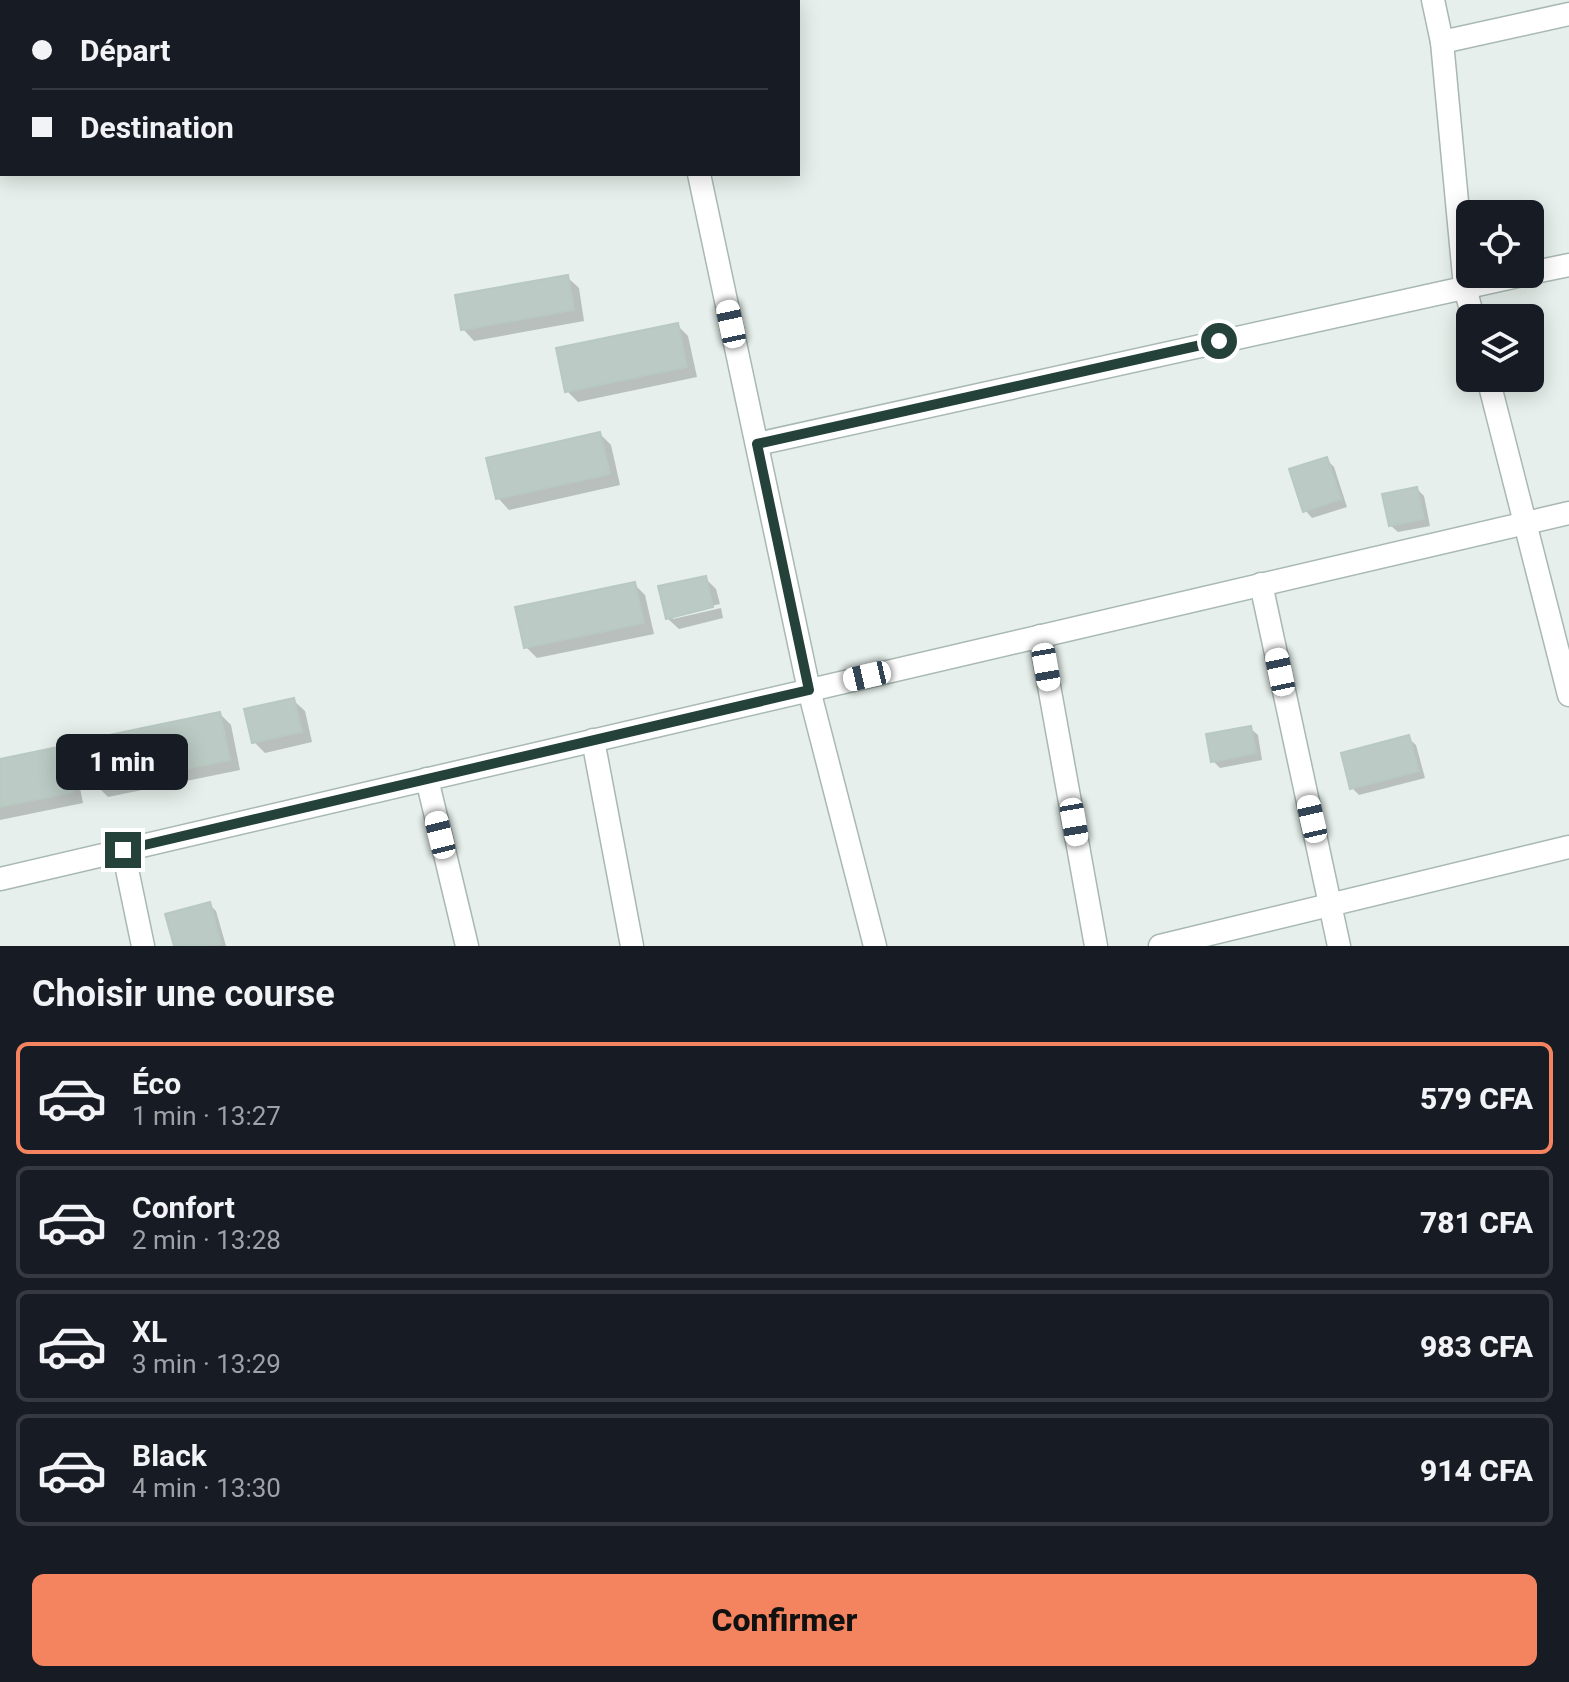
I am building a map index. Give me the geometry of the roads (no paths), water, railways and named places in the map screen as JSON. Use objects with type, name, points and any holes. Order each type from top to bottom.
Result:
[{"type":"street","points":[[1433,0],[1442,42],[1457,200]]},
{"type":"street","points":[[1442,42],[1569,14]]},
{"type":"street","points":[[699,176],[809,690],[875,946]]},
{"type":"street","points":[[1544,271],[1569,265]]},
{"type":"street","points":[[757,444],[1460,288]]},
{"type":"street","points":[[1492,392],[1569,695]]},
{"type":"street","points":[[0,879],[1569,513]]},
{"type":"street","points":[[1261,584],[1339,946]]},
{"type":"street","points":[[1040,636],[1096,946]]},
{"type":"street","points":[[593,740],[632,946]]},
{"type":"street","points":[[427,779],[467,946]]},
{"type":"street","points":[[1160,946],[1569,847]]},
{"type":"street","points":[[123,850],[143,946]]}]
